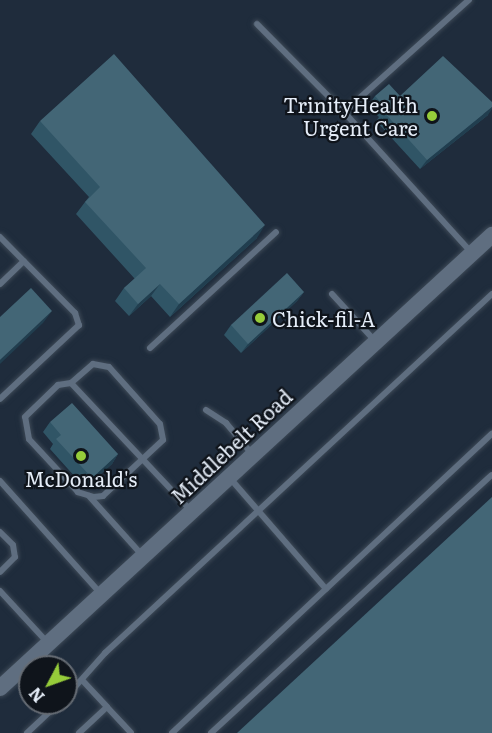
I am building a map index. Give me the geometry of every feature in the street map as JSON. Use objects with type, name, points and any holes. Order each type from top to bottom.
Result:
[{"type":"main road","name":"Middlebelt Road","points":[[0,688],[492,235]]},
{"type":"lane","points":[[344,112],[469,0]]},
{"type":"lane","points":[[256,24],[344,112],[472,254]]},
{"type":"lane","points":[[150,348],[276,232]]},
{"type":"lane","points":[[0,237],[75,314],[79,325],[0,399]]},
{"type":"lane","points":[[0,284],[24,261]]},
{"type":"lane","points":[[332,294],[376,342]]},
{"type":"lane","points":[[78,686],[102,656],[492,294]]},
{"type":"lane","points":[[93,364],[109,367],[160,424],[164,441],[143,460],[103,496],[78,492],[28,439],[25,417],[58,385],[71,382],[93,364]]},
{"type":"lane","points":[[71,382],[191,511]]},
{"type":"lane","points":[[206,410],[226,423],[252,455]]},
{"type":"lane","points":[[172,733],[492,434]]},
{"type":"lane","points":[[211,733],[492,475]]},
{"type":"lane","points":[[229,477],[326,590]]},
{"type":"lane","points":[[0,481],[101,595]]},
{"type":"lane","points":[[88,495],[143,556]]},
{"type":"lane","points":[[0,532],[13,545],[15,558],[0,572]]},
{"type":"lane","points":[[2,596],[48,643]]},
{"type":"lane","points":[[83,681],[131,733]]},
{"type":"lane","points":[[79,733],[107,707]]},
{"type":"lane","points":[[27,733],[46,715]]},
{"type":"building","points":[[114,54],[265,225],[179,304],[160,284],[138,304],[124,288],[146,268],[85,202],[100,187],[40,121]]},
{"type":"building","name":"TrinityHealth Urgent Care","points":[[443,56],[492,102],[492,107],[427,160],[383,111],[386,108],[375,96],[389,84],[400,96]]},
{"type":"building","name":"Chick-fil-A","points":[[287,273],[304,292],[248,344],[231,325]]},
{"type":"building","points":[[31,288],[52,311],[0,360],[0,317]]},
{"type":"building","name":"McDonald's","points":[[72,403],[118,454],[92,478],[56,439],[61,435],[50,422]]},
{"type":"building","points":[[492,497],[492,733],[237,733]]},
{"type":"place","name":"TrinityHealth Urgent Care","points":[[432,116]]},
{"type":"place","name":"Chick-fil-A","points":[[260,318]]},
{"type":"place","name":"McDonald's","points":[[81,456]]}]
